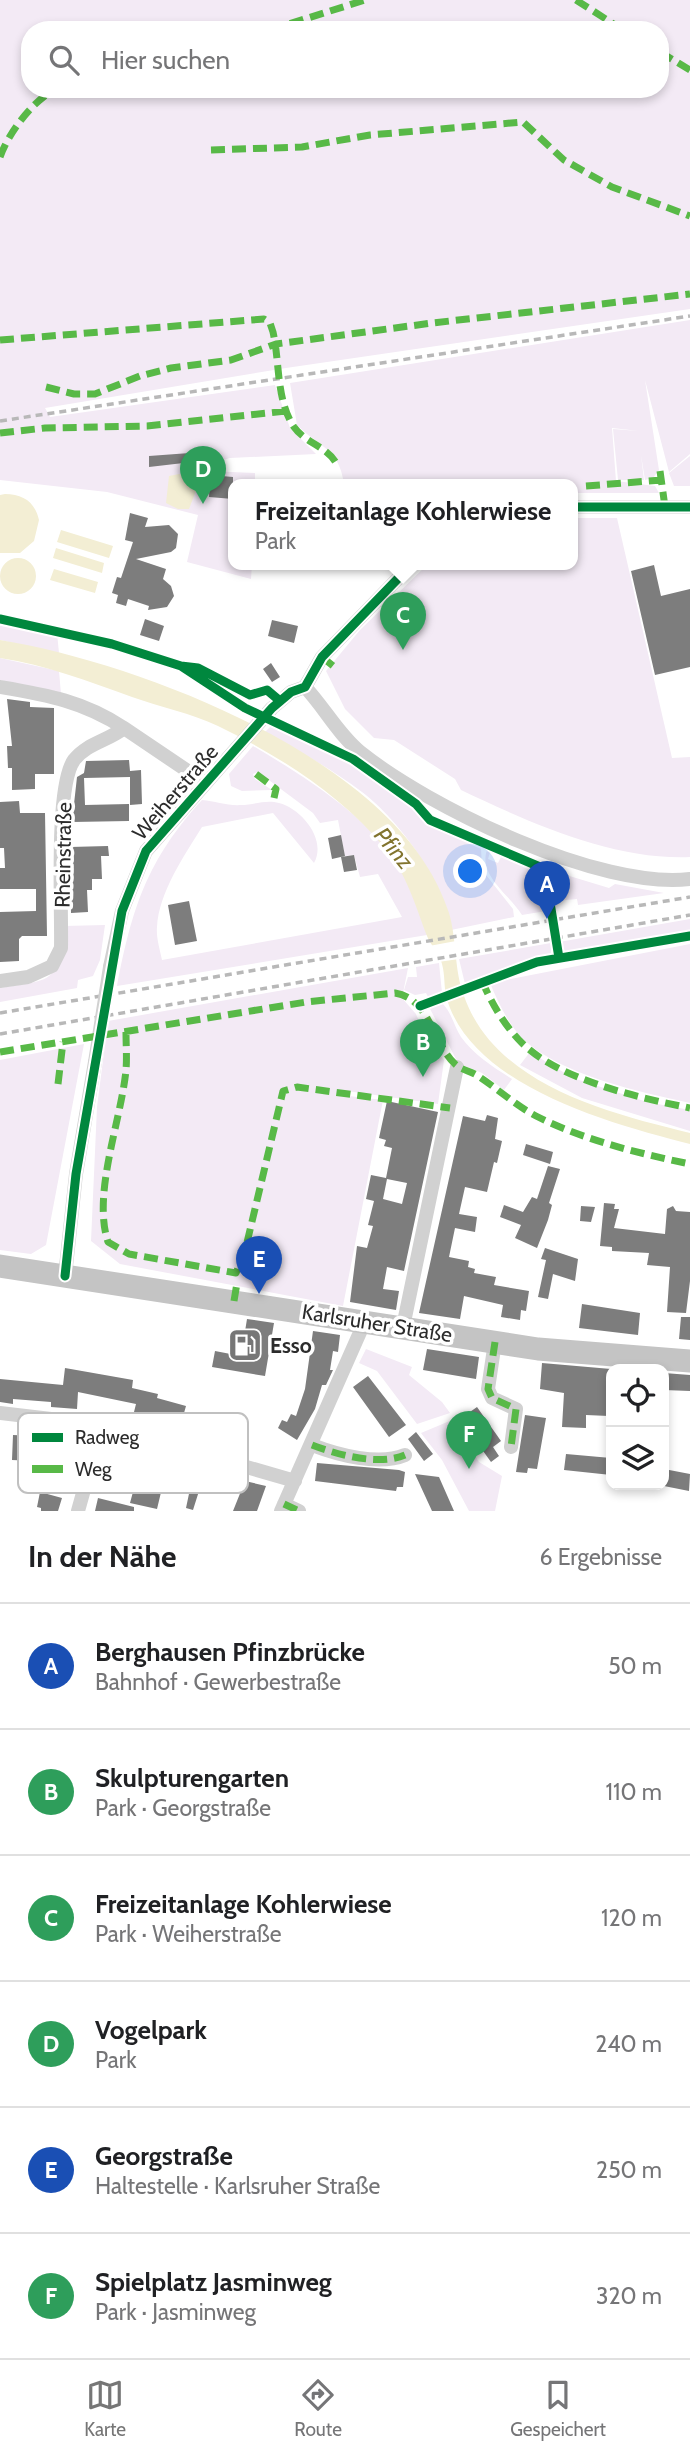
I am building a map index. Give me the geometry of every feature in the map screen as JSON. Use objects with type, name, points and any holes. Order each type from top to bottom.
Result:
[{"type":"main road","name":"Karlsruher Straße","points":[[0,1266],[495,1342],[591,1355],[690,1361]]},
{"type":"street","points":[[578,508],[690,508]]},
{"type":"street","name":"Weiherstraße","points":[[65,1276],[76,1174],[110,967],[122,911],[146,850],[272,708],[291,692],[305,687],[322,657],[406,570]]},
{"type":"street","points":[[0,687],[39,694],[96,710],[204,782]]},
{"type":"street","points":[[305,687],[358,750],[391,775],[456,812],[521,841],[603,869],[648,879],[690,879]]},
{"type":"street","name":"Rheinstraße","points":[[0,981],[28,977],[52,966],[61,948],[62,798],[66,778],[74,760],[83,752],[124,728]]},
{"type":"street","points":[[402,1327],[457,1067]]},
{"type":"street","points":[[299,1511],[283,1508],[365,1321]]},
{"type":"street","points":[[495,1342],[488,1393],[492,1398],[516,1409],[511,1447]]},
{"type":"street","points":[[0,1413],[18,1415]]},
{"type":"street","points":[[312,1445],[332,1453],[392,1460],[405,1455]]},
{"type":"street","points":[[248,1467],[295,1480]]},
{"type":"street","points":[[78,1511],[83,1493]]},
{"type":"shaded area","points":[[0,0],[690,0],[690,309],[286,368],[45,408],[50,417],[275,385],[290,428],[316,454],[230,458],[209,464],[208,471],[255,473],[255,479],[228,479],[228,570],[252,570],[251,579],[187,562],[198,515],[107,492],[0,480]]},
{"type":"shaded area","points":[[690,320],[690,454],[669,472],[645,380],[659,470],[653,478],[645,480],[641,455],[644,480],[618,480],[613,429],[639,431],[612,428],[616,481],[655,486],[659,493],[578,493],[578,479],[343,479],[333,456],[297,425],[290,383]]},
{"type":"shaded area","points":[[690,456],[690,486],[674,486],[669,473]]},
{"type":"shaded area","points":[[578,518],[617,518],[672,758],[690,757],[690,857],[631,852],[572,837],[461,790],[455,779],[394,740],[374,738],[345,709],[326,671],[360,630],[422,570],[578,570]]},
{"type":"shaded area","points":[[0,622],[57,633],[59,653],[0,640]]},
{"type":"shaded area","points":[[0,658],[59,671],[61,694],[0,680]]},
{"type":"shaded area","points":[[272,725],[355,763],[411,804],[428,822],[481,848],[482,870],[513,909],[514,917],[451,930],[440,893],[430,873],[419,854],[391,819],[351,784],[265,732]]},
{"type":"shaded area","points":[[253,746],[308,781],[362,822],[405,873],[419,903],[427,935],[117,986],[129,932],[144,886],[168,843],[202,800],[236,805],[274,802],[288,806],[304,819],[315,835],[317,854],[314,863],[273,813],[202,827],[162,901],[157,931],[162,960],[402,917],[378,874],[360,877],[354,855],[345,856],[338,820],[320,823],[313,813],[258,772],[253,774],[255,779],[272,790],[242,791],[231,786],[229,774]]},
{"type":"shaded area","points":[[487,850],[490,852],[488,859],[498,863],[502,855],[539,870],[546,911],[522,915],[491,877],[485,859]]},
{"type":"shaded area","points":[[553,871],[609,888],[615,884],[664,893],[578,905],[577,899],[556,901],[553,900],[550,880]]},
{"type":"shaded area","points":[[690,919],[690,932],[567,954],[559,942]]},
{"type":"shaded area","points":[[105,925],[100,960],[93,976],[78,980],[77,988],[0,1002],[0,988],[33,983],[50,975],[59,958],[64,926]]},
{"type":"shaded area","points":[[551,943],[551,955],[465,984],[459,959]]},
{"type":"shaded area","points":[[690,944],[690,1103],[602,1080],[558,1063],[539,1052],[513,1027],[490,983]]},
{"type":"shaded area","points":[[439,963],[442,993],[428,997],[426,993],[415,995],[404,990],[408,977],[417,977],[416,967]]},
{"type":"shaded area","points":[[408,968],[402,998],[416,1014],[426,1038],[444,1060],[438,1104],[340,1090],[340,1095],[383,1100],[343,1306],[120,1264],[91,1241],[97,1107],[108,1021]]},
{"type":"shaded area","points":[[438,1000],[446,1007],[466,1043],[484,1060],[512,1079],[504,1090],[482,1073],[458,1063],[428,1005]]},
{"type":"shaded area","points":[[84,1044],[46,1245],[31,1254],[0,1250],[0,1060]]},
{"type":"shaded area","points":[[530,1052],[573,1078],[647,1102],[690,1110],[690,1131],[582,1098],[520,1065]]},
{"type":"shaded area","points":[[366,1349],[412,1367],[409,1375],[442,1402],[450,1413],[417,1424],[377,1371],[359,1363]]},
{"type":"shaded area","points":[[452,1420],[479,1462],[502,1476],[495,1511],[469,1511],[442,1460],[421,1433]]},
{"type":"water","points":[[179,474],[196,479],[199,483],[189,509],[178,509],[166,503],[169,476]]},
{"type":"water","points":[[0,495],[27,500],[35,508],[39,520],[34,541],[20,553],[0,553]]},
{"type":"water","points":[[61,530],[113,546],[109,558],[57,542]]},
{"type":"water","points":[[56,548],[104,563],[102,573],[53,558]]},
{"type":"water","points":[[18,558],[31,563],[36,576],[31,589],[18,594],[5,589],[0,576],[5,563]]},
{"type":"water","points":[[54,569],[98,582],[95,593],[50,580]]},
{"type":"water","name":"Pfinz","points":[[0,640],[54,651],[174,689],[235,716],[294,747],[347,783],[392,822],[433,876],[449,913],[464,996],[479,1027],[501,1052],[528,1073],[558,1090],[624,1116],[690,1133],[690,1144],[622,1125],[547,1096],[513,1077],[483,1054],[460,1027],[446,996],[441,960],[427,936],[410,890],[392,857],[348,810],[307,778],[241,737],[208,721],[67,674],[0,658]]},
{"type":"pier","points":[[456,941],[459,959],[438,962],[429,946]]},
{"type":"building","points":[[217,451],[218,459],[149,467],[149,456]]},
{"type":"building","points":[[210,475],[233,477],[228,479],[228,499],[209,497]]},
{"type":"building","points":[[130,513],[148,518],[145,527],[169,525],[178,534],[176,548],[171,552],[136,559],[166,569],[163,579],[171,586],[174,596],[167,607],[148,610],[149,606],[128,599],[126,606],[116,603],[118,595],[112,593],[117,577],[121,578],[133,542],[125,540]]},
{"type":"building","points":[[654,565],[661,596],[690,589],[690,667],[655,675],[631,571]]},
{"type":"building","points":[[145,619],[164,626],[159,641],[140,635]]},
{"type":"building","points":[[272,620],[298,626],[294,643],[268,636]]},
{"type":"building","points":[[271,663],[280,677],[272,682],[263,669]]},
{"type":"building","points":[[7,699],[30,702],[30,707],[54,708],[54,774],[35,774],[35,789],[12,790],[12,768],[8,768],[7,746],[12,746]]},
{"type":"building","points":[[129,760],[130,771],[141,770],[142,804],[130,805],[130,777],[84,778],[85,805],[129,804],[129,821],[72,822],[77,777],[84,773],[86,761]]},
{"type":"building","points":[[19,801],[20,813],[45,813],[47,936],[22,936],[19,939],[19,961],[0,962],[0,912],[36,911],[36,889],[0,889],[0,868],[5,868],[4,848],[0,848],[0,802]]},
{"type":"building","points":[[341,835],[345,856],[332,859],[328,838]]},
{"type":"building","points":[[108,846],[109,856],[101,856],[102,879],[92,879],[92,890],[87,890],[88,912],[71,913],[70,847]]},
{"type":"building","points":[[354,855],[357,870],[344,872],[341,857]]},
{"type":"building","points":[[189,901],[197,941],[175,945],[168,905]]},
{"type":"building","points":[[387,1101],[438,1112],[404,1271],[387,1267],[383,1289],[399,1291],[396,1310],[350,1302],[357,1246],[367,1248],[373,1226],[368,1225],[374,1201],[366,1199],[371,1175],[386,1178],[392,1148],[384,1146],[386,1140],[379,1138]],"holes":[[[387,1179],[407,1183],[402,1204],[383,1199]]]},
{"type":"building","points":[[487,1115],[498,1118],[495,1139],[502,1141],[497,1163],[494,1162],[487,1192],[465,1187],[459,1214],[477,1217],[475,1232],[455,1228],[449,1257],[469,1261],[468,1267],[475,1269],[474,1273],[496,1277],[494,1285],[529,1291],[526,1311],[521,1310],[520,1320],[501,1317],[503,1305],[464,1296],[460,1319],[419,1313],[463,1116],[485,1121]]},
{"type":"building","points":[[526,1144],[553,1152],[550,1164],[523,1155]]},
{"type":"building","points":[[548,1166],[560,1169],[549,1203],[552,1205],[548,1220],[537,1248],[515,1238],[521,1225],[500,1217],[504,1205],[523,1212],[532,1197],[537,1199]]},
{"type":"building","points":[[604,1203],[615,1204],[614,1209],[619,1209],[614,1228],[665,1234],[667,1209],[673,1206],[676,1211],[690,1212],[690,1281],[686,1313],[667,1312],[670,1267],[647,1265],[649,1253],[612,1251],[612,1247],[600,1246]]},
{"type":"building","points":[[581,1206],[595,1207],[591,1222],[580,1221]]},
{"type":"building","points":[[545,1248],[578,1259],[575,1281],[553,1274],[548,1299],[538,1297],[546,1260],[541,1259]]},
{"type":"building","points":[[582,1304],[640,1313],[638,1335],[579,1328]]},
{"type":"building","points":[[681,1317],[690,1317],[690,1340],[679,1339]]},
{"type":"building","points":[[247,1319],[274,1323],[265,1376],[212,1367],[215,1351],[241,1356]]},
{"type":"building","points":[[313,1331],[340,1335],[338,1352],[333,1351],[330,1370],[333,1370],[326,1385],[322,1385],[315,1409],[297,1440],[278,1428],[282,1420],[287,1422],[291,1414],[296,1416],[305,1389]]},
{"type":"building","points":[[427,1349],[479,1357],[476,1379],[423,1370]]},
{"type":"building","points":[[542,1363],[606,1369],[606,1416],[586,1415],[586,1428],[562,1427],[564,1393],[540,1389]]},
{"type":"building","points":[[65,1368],[133,1380],[132,1388],[158,1394],[157,1398],[186,1406],[184,1413],[139,1413],[134,1412],[136,1404],[78,1392],[77,1409],[51,1407],[51,1402],[13,1399],[13,1404],[0,1402],[0,1379],[63,1385]]},
{"type":"building","points":[[669,1373],[690,1375],[690,1391],[669,1390]]},
{"type":"building","points":[[368,1376],[406,1425],[389,1437],[353,1387]]},
{"type":"building","points":[[477,1407],[501,1441],[493,1447],[499,1456],[491,1462],[460,1419]]},
{"type":"building","points":[[525,1415],[546,1418],[537,1469],[528,1468],[527,1473],[516,1472]]},
{"type":"building","points":[[416,1432],[433,1454],[424,1461],[408,1439]]},
{"type":"building","points":[[13,1435],[18,1435],[18,1460],[12,1460]]},
{"type":"building","points":[[566,1454],[606,1458],[606,1474],[564,1470]]},
{"type":"building","points":[[317,1463],[399,1470],[405,1472],[403,1487],[397,1487],[396,1491],[315,1481]]},
{"type":"building","points":[[669,1470],[690,1474],[689,1491],[669,1487]]},
{"type":"building","points":[[415,1474],[439,1477],[454,1511],[432,1511]]},
{"type":"building","points":[[248,1482],[266,1486],[257,1511],[233,1511],[240,1493],[248,1493]]},
{"type":"building","points":[[40,1493],[62,1498],[58,1511],[41,1511],[41,1508],[37,1507]]},
{"type":"building","points":[[133,1493],[161,1493],[157,1509],[130,1503]]},
{"type":"building","points":[[189,1493],[198,1493],[193,1510],[186,1508]]},
{"type":"building","points":[[98,1498],[134,1507],[134,1511],[95,1511]]},
{"type":"railway","points":[[0,421],[690,316]]},
{"type":"railway","points":[[0,1013],[690,897]]},
{"type":"railway","points":[[0,1034],[690,915]]},
{"type":"marked path","points":[[298,21],[365,0]]},
{"type":"marked path","points":[[576,0],[609,21]]},
{"type":"marked path","points":[[669,57],[690,70]]},
{"type":"marked path","points":[[0,157],[22,119],[43,98]]},
{"type":"marked path","points":[[211,150],[302,147],[370,135],[523,122],[564,160],[612,187],[690,216]]},
{"type":"marked path","points":[[46,387],[74,394],[95,394],[140,376],[171,368],[231,360],[276,344],[432,323],[690,294]]},
{"type":"marked path","points":[[0,340],[264,319],[270,323],[273,332],[281,393],[288,416],[299,433],[324,450],[338,467]]},
{"type":"marked path","points":[[0,433],[45,428],[147,426],[287,411]]},
{"type":"marked path","points":[[660,471],[665,507]]},
{"type":"marked path","points":[[586,486],[662,480]]},
{"type":"marked path","points":[[322,657],[338,670]]},
{"type":"marked path","points":[[256,774],[276,789],[274,798]]},
{"type":"marked path","points":[[482,981],[494,1006],[510,1029],[538,1056],[601,1086],[690,1108]]},
{"type":"marked path","points":[[0,1052],[306,1002],[395,993],[407,997],[423,1012],[455,1064],[478,1076],[528,1112],[592,1139],[690,1164]]},
{"type":"marked path","points":[[126,1032],[126,1070],[103,1202],[108,1242],[129,1254],[236,1273],[245,1251],[283,1091],[297,1087],[450,1108]]},
{"type":"marked path","points":[[58,1084],[63,1042]]},
{"type":"marked path","points":[[234,1301],[237,1283]]},
{"type":"marked path","points":[[495,1342],[488,1389],[492,1398],[516,1409],[511,1447]]},
{"type":"marked path","points":[[312,1445],[371,1459],[405,1455]]},
{"type":"marked path","points":[[284,1504],[299,1511]]},
{"type":"cycle path","points":[[578,507],[690,507]]},
{"type":"cycle path","points":[[65,1276],[76,1174],[122,911],[146,851],[272,708],[291,692],[305,687],[322,657],[406,570]]},
{"type":"cycle path","points":[[0,619],[112,644],[181,666],[198,668],[250,695],[267,690],[280,701]]},
{"type":"cycle path","points":[[181,666],[245,708],[353,759],[416,804],[430,820],[540,867],[545,872],[559,958]]},
{"type":"cycle path","points":[[420,1006],[537,962],[690,936]]},
{"type":"place","name":"Vogelpark","points":[[203,504]]},
{"type":"place","name":"Freizeitanlage Kohlerwiese","points":[[403,650]]},
{"type":"place","name":"Berghausen Pfinzbrücke","points":[[547,919]]},
{"type":"place","name":"Skulpturengarten","points":[[423,1077]]},
{"type":"place","name":"Georgstraße","points":[[259,1294]]},
{"type":"place","name":"Esso","points":[[245,1345]]},
{"type":"place","name":"Spielplatz Jasminweg","points":[[469,1469]]}]
